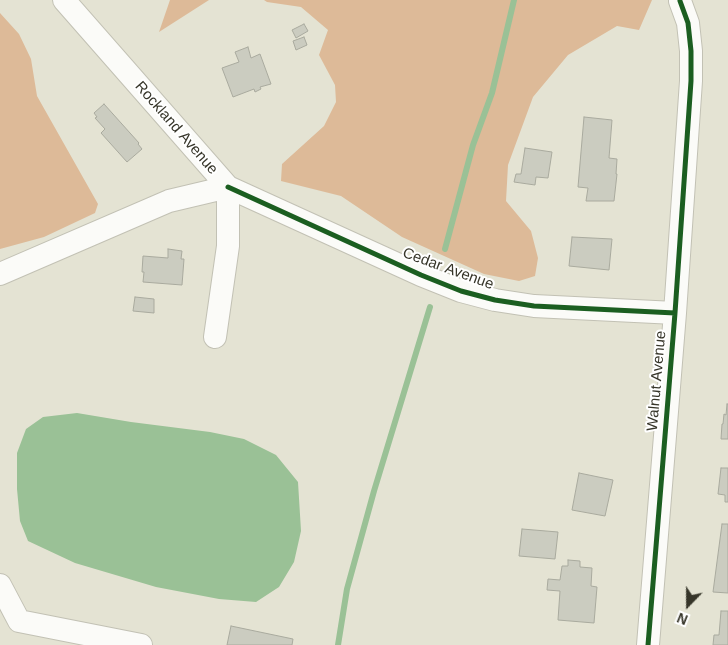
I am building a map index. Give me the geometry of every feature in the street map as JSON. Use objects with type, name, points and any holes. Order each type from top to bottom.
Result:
[{"type":"street","name":"Rockland Avenue","points":[[64,0],[228,187],[228,246],[216,337]]},
{"type":"street","name":"Walnut Avenue","points":[[648,645],[675,313],[691,81],[691,51],[688,23],[680,1]]},
{"type":"street","points":[[0,274],[169,201],[228,187]]},
{"type":"street","name":"Cedar Avenue","points":[[228,187],[421,275],[495,300],[534,306],[675,313]]},
{"type":"street","points":[[0,585],[19,621],[142,645]]},
{"type":"shaded area","points":[[170,0],[209,0],[159,32]]},
{"type":"shaded area","points":[[264,0],[652,0],[639,30],[617,26],[568,55],[533,97],[508,165],[506,201],[531,231],[538,258],[535,276],[519,281],[484,274],[402,237],[341,196],[281,181],[282,164],[324,126],[336,102],[335,85],[319,55],[328,30],[301,7]]},
{"type":"shaded area","points":[[0,13],[19,34],[31,59],[37,96],[98,204],[95,213],[44,237],[0,249]]},
{"type":"shaded area","points":[[77,413],[210,432],[244,439],[276,455],[298,482],[301,531],[294,562],[279,587],[256,602],[219,599],[156,587],[75,563],[28,541],[20,521],[17,489],[17,453],[26,429],[43,417]]},
{"type":"building","points":[[304,24],[308,31],[296,38],[292,30]]},
{"type":"building","points":[[304,37],[307,45],[296,50],[293,41]]},
{"type":"building","points":[[248,47],[251,58],[260,54],[271,84],[260,87],[261,89],[255,92],[254,89],[233,97],[222,68],[239,62],[235,52]]},
{"type":"building","points":[[104,104],[139,143],[142,149],[127,162],[101,133],[105,129],[95,118],[97,117],[94,113]]},
{"type":"building","points":[[584,117],[612,120],[609,158],[617,159],[614,201],[586,201],[588,188],[578,187]]},
{"type":"building","points":[[525,148],[552,152],[548,178],[536,177],[535,185],[514,182],[516,174],[521,174]]},
{"type":"building","points":[[572,237],[612,239],[609,270],[569,266]]},
{"type":"building","points":[[168,249],[182,251],[181,259],[184,259],[182,285],[143,282],[143,256],[168,258]]},
{"type":"building","points":[[135,297],[154,299],[154,313],[133,311]]},
{"type":"building","points":[[727,404],[728,439],[721,439],[722,424],[724,414],[726,415]]},
{"type":"building","points":[[721,468],[728,468],[728,502],[725,502],[725,495],[718,494]]},
{"type":"building","points":[[579,473],[613,480],[605,516],[572,510]]},
{"type":"building","points":[[722,524],[728,524],[728,593],[713,592]]},
{"type":"building","points":[[522,529],[558,532],[555,559],[519,556]]},
{"type":"building","points":[[568,560],[580,561],[580,567],[592,568],[591,586],[597,587],[594,623],[558,620],[560,591],[547,590],[548,579],[560,580],[562,566],[568,566]]},
{"type":"building","points":[[721,611],[728,611],[728,645],[713,645],[714,635],[719,635]]},
{"type":"building","points":[[231,626],[293,639],[292,645],[227,645]]},
{"type":"waterway","points":[[445,249],[473,145],[492,93],[514,0]]},
{"type":"waterway","points":[[338,645],[347,589],[374,491],[430,307]]},
{"type":"cycle path","points":[[648,645],[675,313],[691,81],[691,51],[688,23],[680,1]]},
{"type":"cycle path","points":[[228,187],[421,275],[461,291],[495,300],[534,306],[675,313]]}]
